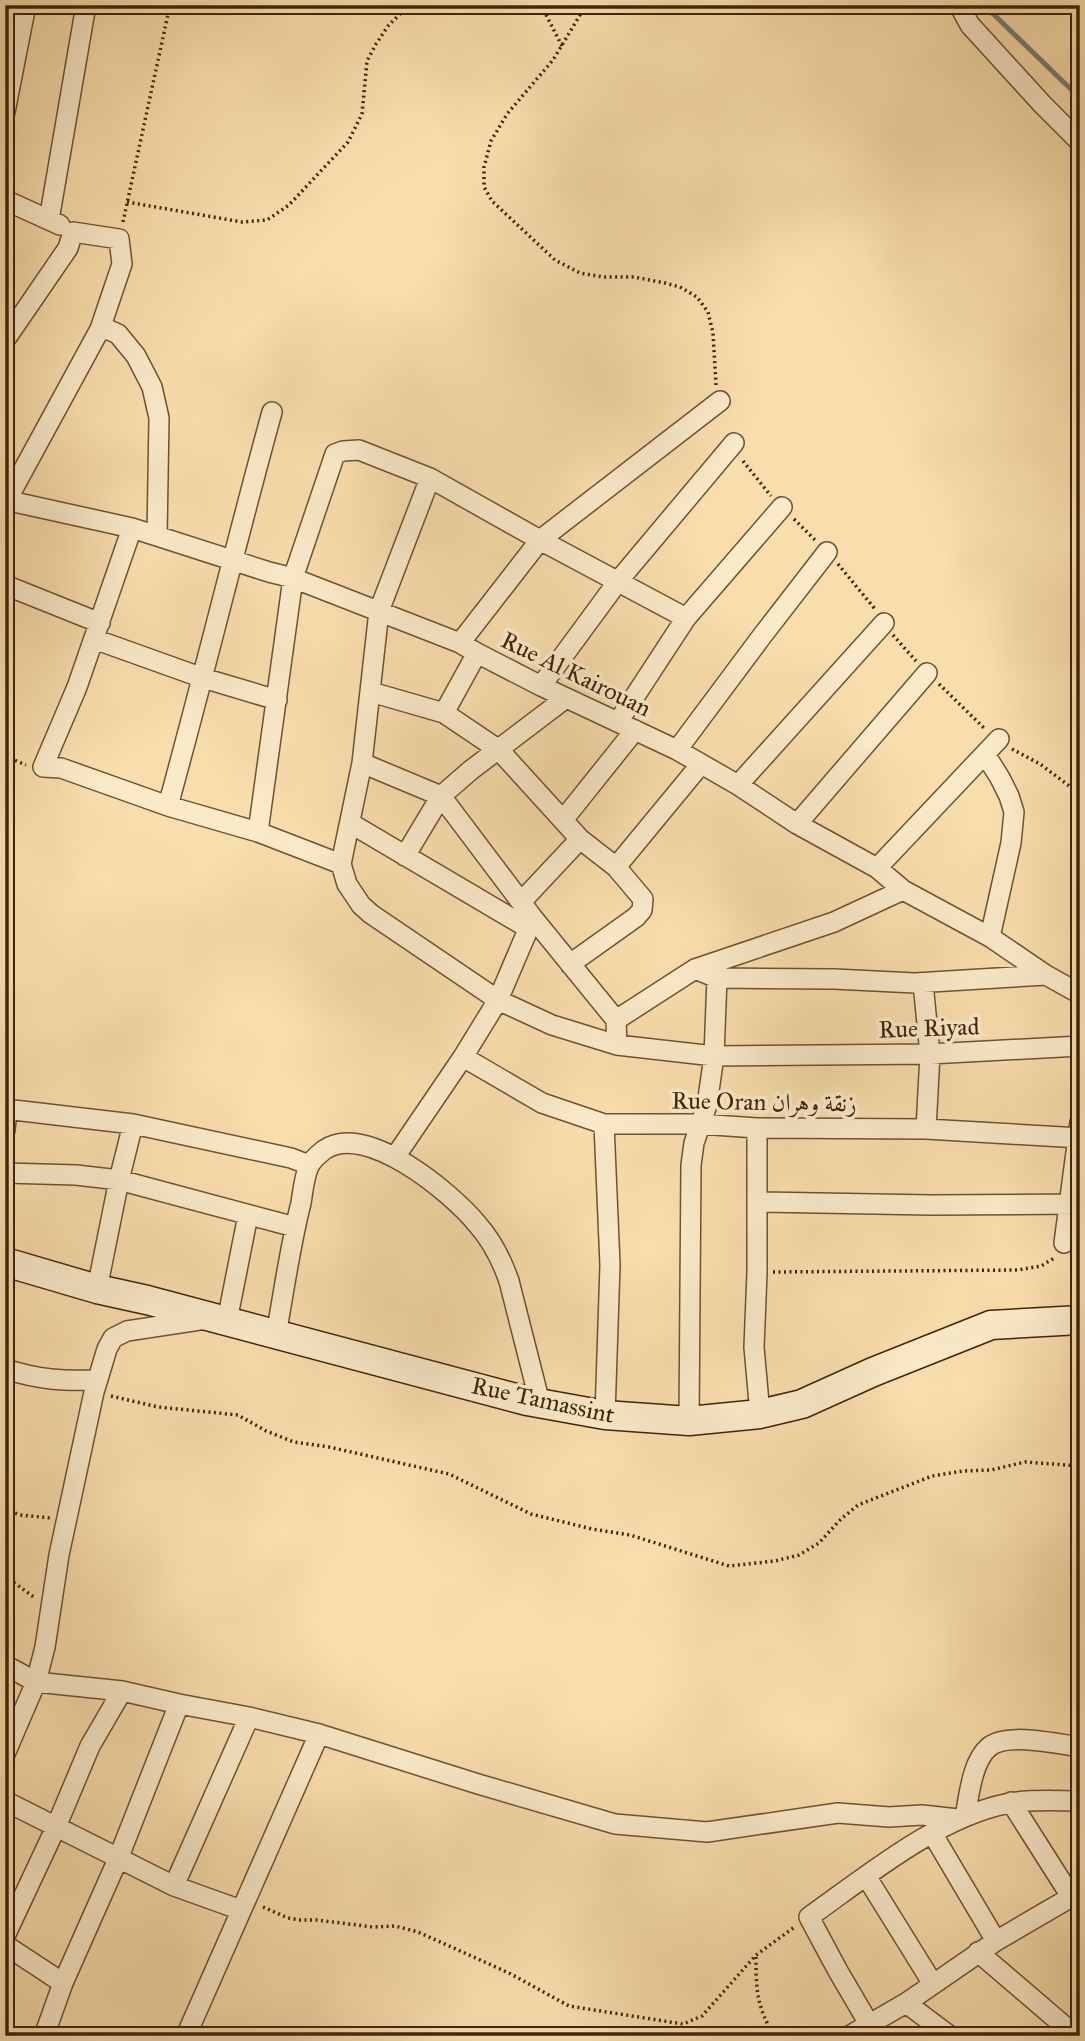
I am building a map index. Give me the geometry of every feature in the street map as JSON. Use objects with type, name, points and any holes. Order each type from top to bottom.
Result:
[{"type":"main road","name":"Rue Tamassint","points":[[5,1262],[97,1289],[540,1403],[605,1415],[689,1422],[760,1414],[803,1404],[873,1372],[992,1325],[1080,1320]]},
{"type":"street","points":[[5,112],[26,5]]},
{"type":"street","points":[[50,220],[86,5]]},
{"type":"street","points":[[959,5],[970,25],[1080,142]]},
{"type":"street","points":[[5,200],[73,232],[119,239],[122,264],[100,329],[6,500]]},
{"type":"street","points":[[5,340],[68,248],[73,232]]},
{"type":"street","points":[[100,329],[118,334],[136,356],[152,387],[159,418],[157,536]]},
{"type":"street","points":[[444,713],[469,648],[540,540],[720,401]]},
{"type":"street","points":[[168,806],[272,412]]},
{"type":"street","points":[[541,686],[619,580],[734,443]]},
{"type":"street","points":[[258,832],[293,578],[335,454],[359,450],[430,478],[686,618]]},
{"type":"street","points":[[132,528],[77,687],[43,766],[61,768],[168,806],[258,832],[341,864],[362,763],[379,611],[430,478]]},
{"type":"street","name":"Rue Al Kairouan","points":[[6,500],[132,528],[293,578],[469,648],[541,686],[677,750],[738,785],[797,824],[877,868],[903,890],[990,937],[1046,975],[1080,994]]},
{"type":"street","points":[[563,820],[626,726],[686,618],[782,507]]},
{"type":"street","points":[[677,750],[827,552]]},
{"type":"street","points":[[5,585],[97,631],[203,678],[277,700]]},
{"type":"street","points":[[738,785],[884,623]]},
{"type":"street","points":[[797,824],[927,673]]},
{"type":"street","points":[[371,692],[444,713],[499,750],[580,839],[616,867],[643,899],[642,911],[636,917],[570,964]]},
{"type":"street","points":[[405,856],[441,796],[566,698]]},
{"type":"street","points":[[877,868],[999,739]]},
{"type":"street","points":[[985,754],[1009,796],[1014,812],[1012,843],[990,937]]},
{"type":"street","points":[[362,763],[441,796],[527,916],[615,1020],[617,1045]]},
{"type":"street","points":[[616,867],[701,764]]},
{"type":"street","points":[[350,823],[405,856],[527,916]]},
{"type":"street","points":[[395,1157],[498,1000],[527,916],[580,839]]},
{"type":"street","name":"Rue Riyad","points":[[341,864],[347,884],[361,905],[371,914],[498,1000],[552,1025],[617,1045],[714,1056],[930,1054],[1080,1046]]},
{"type":"street","points":[[615,1020],[695,969],[834,922],[903,890]]},
{"type":"street","points":[[695,969],[718,978],[923,983],[1046,975]]},
{"type":"street","points":[[689,1422],[691,1165],[699,1124],[707,1105],[714,1056],[718,978]]},
{"type":"street","points":[[923,983],[930,1054],[926,1129]]},
{"type":"street","name":"Rue Oran زنقة وهران","points":[[463,1057],[542,1103],[604,1124],[1079,1133]]},
{"type":"street","points":[[5,1130],[6,1109],[133,1124],[290,1158],[309,1166]]},
{"type":"street","points":[[97,1289],[118,1180],[133,1124]]},
{"type":"street","points":[[604,1124],[610,1265],[605,1415]]},
{"type":"street","points":[[757,1128],[754,1347],[760,1414]]},
{"type":"street","points":[[1064,1243],[1074,1203],[1079,1133]]},
{"type":"street","points":[[276,1335],[309,1166],[330,1146],[344,1142],[383,1151],[420,1173],[457,1204],[490,1242],[509,1281],[540,1403]]},
{"type":"street","points":[[5,1173],[76,1175],[118,1180],[295,1227]]},
{"type":"street","points":[[758,1202],[931,1205],[1074,1203]]},
{"type":"street","points":[[5,1754],[36,1682],[52,1608],[59,1555],[96,1386],[107,1349],[113,1338],[127,1331],[220,1320],[248,1215]]},
{"type":"street","points":[[5,1369],[34,1377],[96,1386]]},
{"type":"street","points":[[5,1665],[36,1682],[122,1691],[319,1734],[615,1824],[707,1832],[838,1814],[961,1818]]},
{"type":"street","points":[[5,1936],[90,1746],[122,1691]]},
{"type":"street","points":[[44,2036],[63,1983],[118,1859],[179,1704]]},
{"type":"street","points":[[174,1886],[249,1717]]},
{"type":"street","points":[[186,2036],[319,1734]]},
{"type":"street","points":[[961,1818],[972,1779],[989,1746],[1000,1741],[1023,1740],[1080,1747]]},
{"type":"street","points":[[5,1801],[174,1886],[244,1905]]},
{"type":"street","points":[[869,2024],[809,1917],[932,1833],[961,1818],[1010,1802],[1080,1801]]},
{"type":"street","points":[[849,2036],[906,2003],[978,1952],[1076,1895],[1010,1802]]},
{"type":"street","points":[[932,1833],[996,1941]]},
{"type":"street","points":[[866,1876],[933,1984]]},
{"type":"street","points":[[5,1945],[63,1983]]},
{"type":"street","points":[[978,1952],[1076,2036]]},
{"type":"street","points":[[906,2003],[950,2036]]},
{"type":"path","points":[[119,239],[170,5]]},
{"type":"path","points":[[127,202],[242,222],[267,220],[289,205],[348,142],[362,114],[368,61],[388,26],[408,5]]},
{"type":"path","points":[[541,5],[562,46]]},
{"type":"path","points":[[757,1273],[1018,1270],[1041,1266],[1055,1257],[1064,1243]]},
{"type":"path","points":[[96,1386],[158,1407],[238,1415],[266,1431],[294,1442],[329,1447],[449,1474],[531,1514],[630,1535],[729,1566],[775,1562],[799,1555],[819,1543],[858,1505],[932,1476],[991,1470],[1024,1462],[1080,1466]]},
{"type":"path","points":[[5,1508],[20,1515],[67,1518]]},
{"type":"path","points":[[5,1576],[52,1608]]},
{"type":"path","points":[[244,1905],[300,1920],[373,1927],[395,1926],[418,1931],[509,1973],[569,2006],[683,2024],[702,2016],[756,1955],[809,1917]]},
{"type":"path","points":[[756,1955],[756,1983],[761,2012],[774,2036]]},
{"type":"waterway","points":[[984,5],[1080,98]]}]
